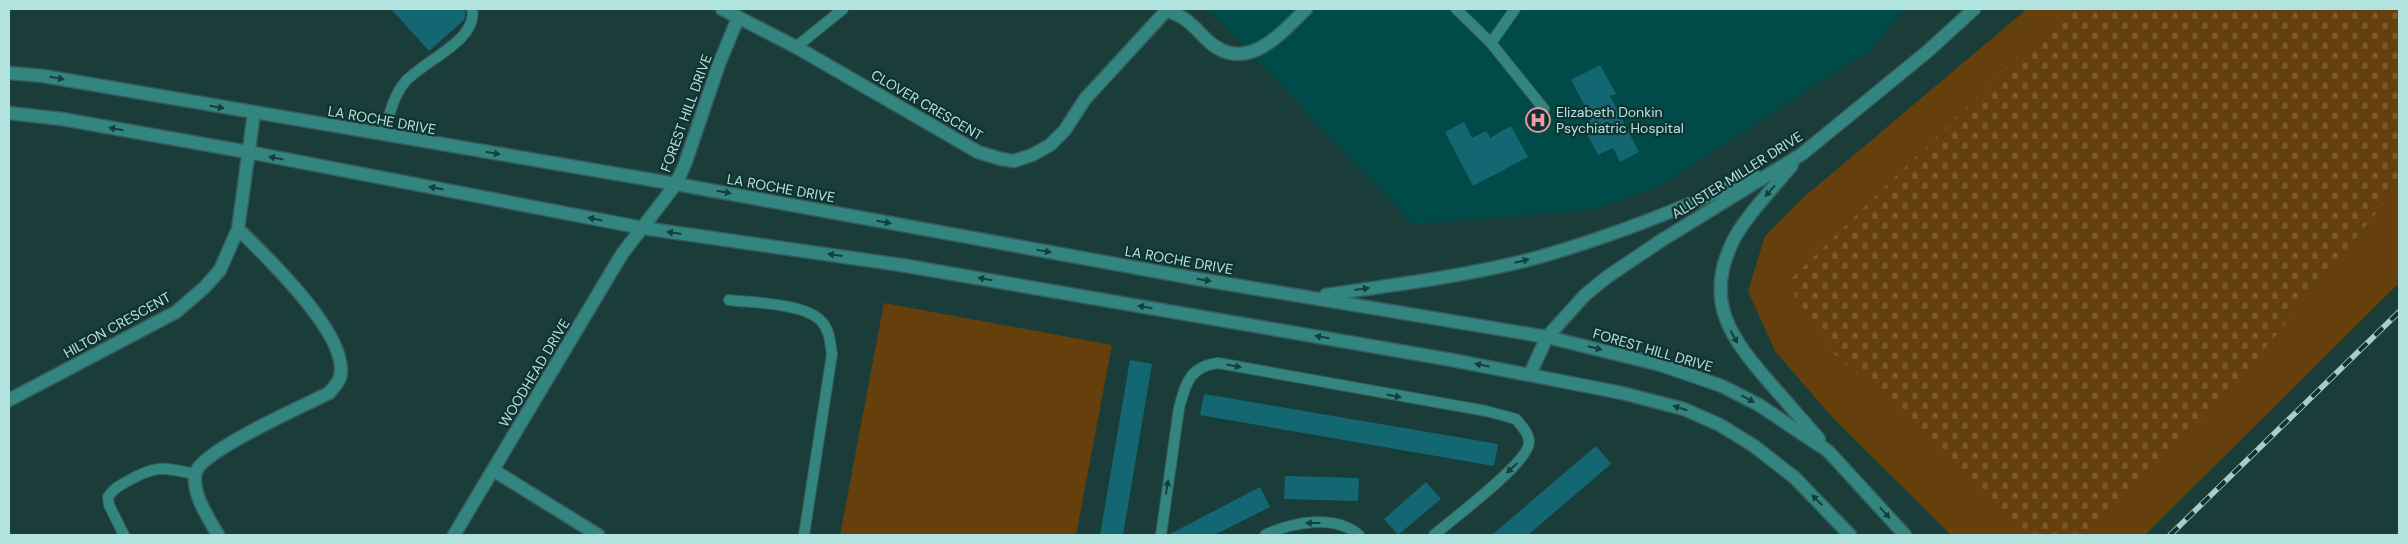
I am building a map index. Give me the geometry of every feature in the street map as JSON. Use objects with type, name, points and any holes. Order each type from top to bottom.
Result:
[{"type":"street","points":[[722,9],[738,18]]},
{"type":"street","name":"CLOVER CRESCENT","points":[[738,18],[796,47],[978,152],[1014,161],[1032,155],[1050,145],[1066,130],[1085,99],[1166,10],[1180,14],[1212,44],[1231,53],[1250,53],[1271,42],[1306,9]]},
{"type":"street","name":"ALLISTER MILLER DRIVE","points":[[1530,374],[1547,337],[1585,295],[1607,277],[1662,240],[1797,157],[1928,51],[1974,9]]},
{"type":"street","name":"FOREST HILL DRIVE","points":[[643,228],[676,184],[685,164],[719,64],[738,18]]},
{"type":"street","name":"LA ROCHE DRIVE","points":[[9,72],[43,76],[676,184],[1198,279],[1314,296],[1547,337]]},
{"type":"street","points":[[9,113],[62,119],[248,152],[643,228],[901,265],[1530,374],[1622,393],[1684,409],[1720,426],[1754,446],[1795,478],[1850,535]]},
{"type":"street","name":"HILTON CRESCENT","points":[[9,400],[176,312],[205,287],[220,270],[238,229],[254,113]]},
{"type":"street","points":[[1314,296],[1444,277],[1538,257],[1631,229],[1797,157]]},
{"type":"street","points":[[1797,157],[1732,242],[1722,277],[1721,298],[1726,320],[1733,337],[1744,353],[1828,451]]},
{"type":"street","name":"WOODHEAD DRIVE","points":[[454,535],[622,254],[643,228]]},
{"type":"street","points":[[218,535],[199,495],[195,474],[198,467],[217,450],[329,393],[340,376],[337,351],[316,314],[285,274],[238,229]]},
{"type":"street","name":"FOREST HILL DRIVE","points":[[1547,337],[1662,365],[1722,386],[1759,405],[1828,451],[1906,535]]},
{"type":"street","points":[[493,470],[598,535]]},
{"type":"lane","points":[[383,135],[398,92],[414,73],[453,45],[466,33],[474,16],[472,9]]},
{"type":"lane","points":[[796,47],[842,9]]},
{"type":"lane","points":[[1456,9],[1491,43],[1544,109]]},
{"type":"lane","points":[[1491,43],[1515,9]]},
{"type":"lane","points":[[728,300],[800,309],[812,313],[821,321],[829,333],[832,354],[804,535]]},
{"type":"lane","points":[[1161,535],[1179,408],[1184,389],[1190,377],[1197,369],[1206,364],[1218,363],[1486,411],[1516,419],[1528,436],[1528,452],[1494,485],[1434,535]]},
{"type":"lane","points":[[124,535],[109,505],[108,497],[112,490],[147,470],[155,468],[169,468],[195,474]]},
{"type":"lane","points":[[1265,535],[1285,527],[1300,524],[1330,523],[1344,525],[1359,535]]},
{"type":"shaded area","name":"Elizabeth Donkin Psychiatric Hospital","points":[[1208,9],[1904,9],[1871,49],[1659,187],[1591,210],[1413,224]]},
{"type":"green space","points":[[2027,9],[2399,9],[2399,283],[2145,535],[1951,535],[1831,416],[1775,351],[1748,291],[1765,236],[1804,197]]},
{"type":"green space","points":[[2067,9],[2399,9],[2399,185],[2204,423],[2085,535],[2026,535],[1919,430],[1830,350],[1787,283]]},
{"type":"green space","points":[[884,303],[1112,345],[1076,535],[840,535]]},
{"type":"building","points":[[391,9],[465,9],[465,19],[429,51]]},
{"type":"building","points":[[1600,65],[1616,94],[1610,96],[1639,152],[1620,162],[1613,148],[1598,155],[1582,124],[1592,119],[1571,80]]},
{"type":"building","points":[[1464,122],[1472,138],[1486,131],[1490,138],[1511,126],[1528,157],[1473,186],[1445,132]]},
{"type":"building","points":[[1130,360],[1152,364],[1123,535],[1100,535]]},
{"type":"building","points":[[1204,394],[1498,444],[1494,466],[1200,415]]},
{"type":"building","points":[[1596,446],[1611,464],[1528,535],[1492,535]]},
{"type":"building","points":[[1285,476],[1359,478],[1358,501],[1284,499]]},
{"type":"building","points":[[1426,482],[1441,499],[1398,535],[1384,519]]},
{"type":"building","points":[[1260,487],[1270,507],[1214,535],[1168,535]]},
{"type":"railway","points":[[2170,535],[2399,312]]},
{"type":"place","name":"Elizabeth Donkin Psychiatric Hospital","points":[[1538,120]]}]
